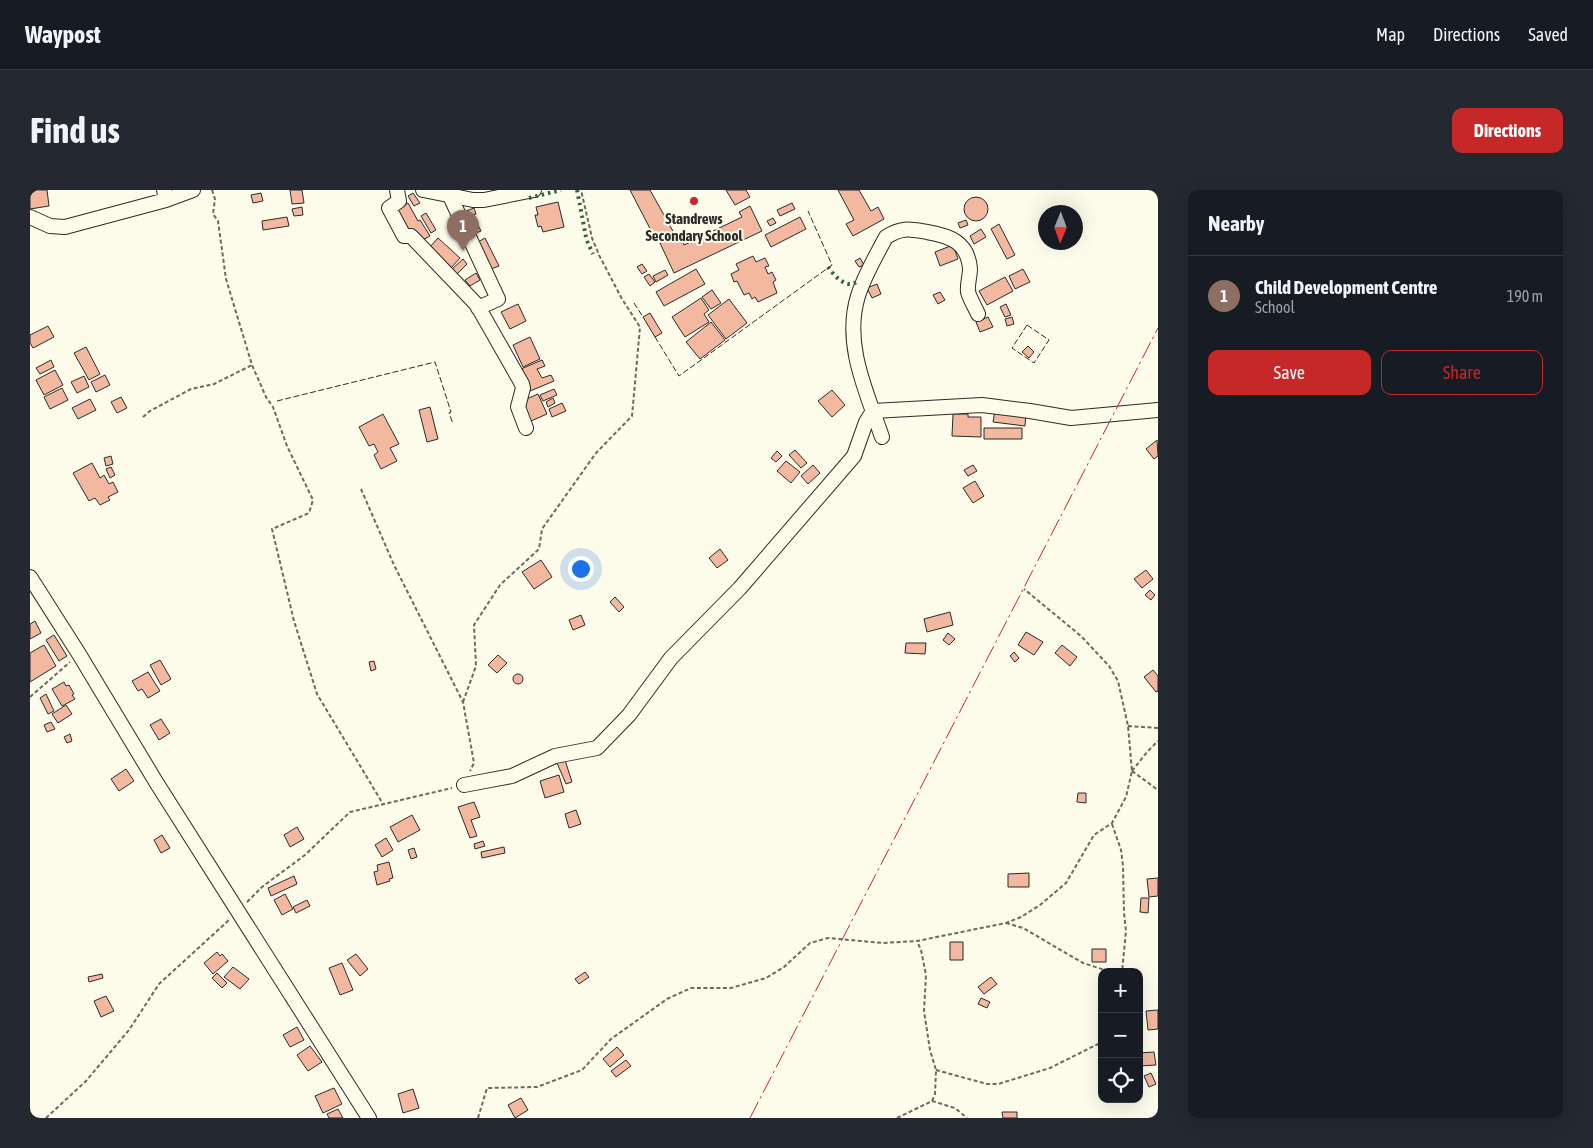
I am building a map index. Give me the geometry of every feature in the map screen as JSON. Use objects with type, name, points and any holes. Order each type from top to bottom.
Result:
[{"type":"street","points":[[30,217],[50,226],[64,227],[165,195],[194,190]]},
{"type":"street","points":[[397,190],[400,200],[389,208],[404,236],[411,236],[472,300],[522,384],[523,388],[518,407],[526,428]]},
{"type":"street","points":[[424,190],[473,200],[484,200],[534,190]]},
{"type":"street","points":[[450,196],[498,299],[478,308]]},
{"type":"street","points":[[882,437],[854,350],[854,317],[858,296],[864,280],[886,237],[904,229],[945,235],[956,240],[968,260],[970,270],[968,291],[978,314]]},
{"type":"street","points":[[873,411],[982,405],[1071,418],[1158,410]]},
{"type":"street","points":[[464,785],[512,776],[555,756],[597,748],[629,715],[671,658],[740,588],[854,456],[866,422],[873,411]]},
{"type":"street","points":[[30,578],[79,654],[156,782],[369,1118]]},
{"type":"path","points":[[212,190],[215,200],[213,214],[218,221],[226,279],[252,365],[273,407],[287,446],[313,500],[309,513],[272,529],[294,621],[317,694],[383,804]]},
{"type":"path","points":[[463,702],[476,666],[474,625],[500,585],[538,549],[542,530],[596,453],[632,416],[640,327],[599,255],[592,238],[581,190]]},
{"type":"path","points":[[143,417],[150,411],[191,389],[214,384],[252,365]]},
{"type":"path","points":[[46,1118],[86,1081],[130,1030],[159,984],[262,887],[305,855],[350,812],[464,785],[474,764],[463,702],[394,565],[361,489]]},
{"type":"path","points":[[478,1118],[486,1088],[537,1087],[582,1070],[611,1039],[668,999],[691,988],[731,988],[766,978],[784,967],[810,943],[828,938],[883,943],[917,941],[1006,923],[1021,917],[1040,905],[1066,883],[1094,835],[1112,823],[1126,797],[1132,771],[1128,726],[1118,681],[1108,666],[1081,636],[1024,589]]},
{"type":"path","points":[[30,697],[79,654]]},
{"type":"path","points":[[1128,726],[1158,728]]},
{"type":"path","points":[[1132,771],[1158,741]]},
{"type":"path","points":[[1132,771],[1158,790]]},
{"type":"path","points":[[1112,823],[1121,850],[1123,866],[1126,931],[1122,968]]},
{"type":"path","points":[[1006,923],[1023,928],[1083,963],[1099,968]]},
{"type":"path","points":[[898,1118],[932,1101],[935,1094],[936,1070],[930,1050],[924,1011],[926,975],[921,950],[917,941]]},
{"type":"path","points":[[936,1070],[987,1084],[998,1084],[1050,1068],[1098,1044]]},
{"type":"path","points":[[932,1101],[955,1108],[966,1118]]},
{"type":"building","points":[[30,190],[47,190],[49,206],[30,209]]},
{"type":"building","points":[[290,190],[302,190],[304,203],[292,204]]},
{"type":"building","points":[[630,190],[650,190],[674,233],[657,242]]},
{"type":"building","points":[[726,190],[746,190],[750,197],[735,205]]},
{"type":"building","points":[[838,190],[859,190],[871,211],[878,207],[884,219],[853,236],[846,224],[854,220]]},
{"type":"building","points":[[261,193],[263,201],[253,203],[251,195]]},
{"type":"building","points":[[413,193],[420,203],[414,206],[408,196]]},
{"type":"building","points":[[976,197],[981,198],[987,204],[987,214],[981,220],[976,221],[971,220],[965,214],[964,209],[965,204],[971,198]]},
{"type":"building","points":[[558,202],[564,227],[543,232],[541,226],[538,227],[535,215],[538,215],[536,207]]},
{"type":"building","points":[[408,203],[418,221],[420,220],[430,236],[421,241],[406,234],[393,211]]},
{"type":"building","points":[[792,203],[795,209],[780,216],[777,210]]},
{"type":"building","points":[[750,206],[762,231],[674,273],[660,243],[679,234],[684,245],[742,217],[739,212]]},
{"type":"building","points":[[302,207],[303,215],[294,216],[292,209]]},
{"type":"building","points":[[474,208],[476,214],[468,217],[466,211]]},
{"type":"building","points":[[426,213],[436,230],[431,233],[421,216]]},
{"type":"building","points":[[287,217],[289,226],[263,230],[262,221]]},
{"type":"building","points":[[800,217],[806,229],[771,247],[765,235]]},
{"type":"building","points":[[773,218],[776,223],[770,226],[767,221]]},
{"type":"building","points":[[475,219],[481,231],[476,233],[470,221]]},
{"type":"building","points":[[966,220],[968,225],[960,228],[958,223]]},
{"type":"building","points":[[999,224],[1015,255],[1007,259],[991,229]]},
{"type":"building","points":[[981,229],[986,237],[974,244],[970,236]]},
{"type":"building","points":[[438,238],[460,258],[450,269],[428,249]]},
{"type":"building","points":[[485,238],[499,266],[491,269],[478,242]]},
{"type":"building","points":[[953,245],[958,259],[940,266],[935,252]]},
{"type":"building","points":[[753,256],[756,262],[765,258],[769,266],[765,267],[768,274],[772,272],[776,280],[773,282],[777,293],[758,302],[755,297],[752,299],[749,293],[744,295],[737,281],[734,282],[731,274],[739,270],[736,264]]},
{"type":"building","points":[[860,258],[864,265],[859,267],[855,261]]},
{"type":"building","points":[[463,259],[467,264],[456,275],[451,270]]},
{"type":"building","points":[[642,264],[647,271],[642,274],[637,267]]},
{"type":"building","points":[[696,269],[705,284],[664,306],[656,292]]},
{"type":"building","points":[[1023,269],[1030,282],[1015,289],[1009,276]]},
{"type":"building","points":[[665,270],[668,275],[656,282],[653,276]]},
{"type":"building","points":[[476,273],[480,280],[470,286],[465,280]]},
{"type":"building","points":[[649,274],[655,282],[650,286],[644,277]]},
{"type":"building","points":[[1005,277],[1013,291],[987,305],[979,291]]},
{"type":"building","points":[[877,284],[881,294],[872,298],[867,288]]},
{"type":"building","points":[[712,290],[721,303],[711,309],[702,297]]},
{"type":"building","points":[[940,292],[945,300],[938,304],[933,295]]},
{"type":"building","points":[[701,298],[709,310],[704,314],[709,322],[685,337],[672,317]]},
{"type":"building","points":[[729,299],[747,323],[726,339],[708,315]]},
{"type":"building","points":[[518,304],[526,321],[510,329],[501,312]]},
{"type":"building","points":[[1006,304],[1011,315],[1005,317],[1000,307]]},
{"type":"building","points":[[650,313],[662,333],[655,337],[643,317]]},
{"type":"building","points":[[988,317],[993,327],[980,332],[976,322]]},
{"type":"building","points":[[1012,317],[1014,324],[1007,326],[1005,319]]},
{"type":"building","points":[[711,322],[725,340],[700,359],[686,342]]},
{"type":"building","points":[[48,326],[54,337],[33,348],[30,343],[30,335]]},
{"type":"building","points":[[530,337],[540,359],[523,367],[513,345]]},
{"type":"building","points":[[1028,346],[1034,352],[1029,358],[1022,352]]},
{"type":"building","points":[[86,347],[100,374],[89,380],[74,353]]},
{"type":"building","points":[[51,360],[54,367],[40,374],[36,368]]},
{"type":"building","points":[[542,360],[545,366],[537,369],[542,378],[551,375],[554,381],[530,391],[521,369]]},
{"type":"building","points":[[55,370],[63,385],[44,395],[36,380]]},
{"type":"building","points":[[105,375],[110,385],[96,392],[91,382]]},
{"type":"building","points":[[84,376],[89,387],[77,393],[71,382]]},
{"type":"building","points":[[62,388],[68,400],[50,409],[44,397]]},
{"type":"building","points":[[554,389],[557,395],[543,401],[540,395]]},
{"type":"building","points":[[832,390],[845,405],[832,417],[818,401]]},
{"type":"building","points":[[538,394],[547,414],[531,421],[522,401]]},
{"type":"building","points":[[121,397],[127,408],[117,413],[111,402]]},
{"type":"building","points":[[553,398],[555,403],[548,407],[546,402]]},
{"type":"building","points":[[90,399],[96,410],[78,419],[72,408]]},
{"type":"building","points":[[562,403],[566,411],[552,417],[549,409]]},
{"type":"building","points":[[430,407],[438,439],[427,442],[419,410]]},
{"type":"building","points":[[995,410],[1026,413],[1025,426],[993,422]]},
{"type":"building","points":[[383,414],[399,444],[390,448],[397,461],[381,469],[374,455],[378,452],[374,444],[369,446],[359,427]]},
{"type":"building","points":[[953,414],[968,414],[968,417],[981,417],[981,437],[952,436]]},
{"type":"building","points":[[984,428],[1022,428],[1022,439],[984,439]]},
{"type":"building","points":[[1157,440],[1158,456],[1154,459],[1146,449]]},
{"type":"building","points":[[795,450],[807,463],[801,468],[789,455]]},
{"type":"building","points":[[777,451],[782,456],[776,462],[771,458]]},
{"type":"building","points":[[111,456],[113,464],[106,466],[104,458]]},
{"type":"building","points":[[786,461],[800,472],[791,483],[777,471]]},
{"type":"building","points":[[92,463],[100,478],[104,475],[109,484],[113,482],[118,492],[108,497],[110,500],[100,505],[95,498],[89,501],[73,473]]},
{"type":"building","points":[[813,465],[820,473],[808,484],[801,476]]},
{"type":"building","points":[[973,465],[977,471],[968,476],[964,470]]},
{"type":"building","points":[[111,467],[115,475],[110,478],[106,469]]},
{"type":"building","points":[[975,481],[984,496],[973,503],[963,488]]},
{"type":"building","points":[[720,549],[728,560],[717,568],[709,558]]},
{"type":"building","points":[[541,560],[552,577],[534,589],[522,572]]},
{"type":"building","points":[[1146,570],[1153,579],[1142,588],[1134,579]]},
{"type":"building","points":[[1150,590],[1155,595],[1151,600],[1145,595]]},
{"type":"building","points":[[615,597],[624,607],[619,612],[610,602]]},
{"type":"building","points":[[950,612],[953,625],[927,632],[924,619]]},
{"type":"building","points":[[581,615],[585,625],[573,630],[569,620]]},
{"type":"building","points":[[35,621],[41,633],[30,639],[30,624]]},
{"type":"building","points":[[1026,632],[1043,642],[1034,655],[1018,645]]},
{"type":"building","points":[[948,633],[955,639],[949,645],[943,640]]},
{"type":"building","points":[[54,635],[67,656],[59,661],[46,640]]},
{"type":"building","points":[[906,643],[926,643],[925,654],[905,653]]},
{"type":"building","points":[[44,645],[56,666],[30,682],[30,653]]},
{"type":"building","points":[[1062,645],[1077,657],[1070,666],[1055,653]]},
{"type":"building","points":[[1014,652],[1019,658],[1015,662],[1010,656]]},
{"type":"building","points":[[498,655],[507,663],[497,673],[488,665]]},
{"type":"building","points":[[160,660],[171,679],[161,685],[150,665]]},
{"type":"building","points":[[374,661],[376,669],[371,671],[369,662]]},
{"type":"building","points":[[1153,670],[1158,676],[1158,691],[1156,692],[1144,677]]},
{"type":"building","points":[[148,672],[160,691],[148,698],[142,689],[138,691],[132,681]]},
{"type":"building","points":[[516,674],[520,674],[523,679],[522,683],[516,684],[513,681],[513,677]]},
{"type":"building","points":[[64,682],[66,686],[69,685],[75,699],[62,706],[52,689]]},
{"type":"building","points":[[46,694],[54,711],[48,714],[40,698]]},
{"type":"building","points":[[66,705],[72,714],[58,723],[52,714]]},
{"type":"building","points":[[161,719],[170,733],[159,740],[150,725]]},
{"type":"building","points":[[51,722],[55,729],[47,732],[44,725]]},
{"type":"building","points":[[70,734],[72,741],[67,743],[64,737]]},
{"type":"building","points":[[565,760],[572,782],[566,784],[557,763]]},
{"type":"building","points":[[126,769],[134,781],[119,791],[111,779]]},
{"type":"building","points":[[559,775],[564,792],[545,798],[540,781]]},
{"type":"building","points":[[1078,793],[1086,793],[1086,803],[1077,802]]},
{"type":"building","points":[[474,802],[480,817],[471,820],[477,836],[470,838],[458,807]]},
{"type":"building","points":[[576,810],[581,824],[569,828],[565,814]]},
{"type":"building","points":[[412,815],[420,830],[398,842],[390,827]]},
{"type":"building","points":[[297,827],[304,839],[290,847],[284,835]]},
{"type":"building","points":[[162,835],[170,848],[161,853],[154,840]]},
{"type":"building","points":[[386,838],[393,850],[382,857],[375,845]]},
{"type":"building","points":[[483,841],[485,846],[475,849],[474,844]]},
{"type":"building","points":[[504,847],[505,853],[482,858],[481,852]]},
{"type":"building","points":[[414,848],[417,857],[411,859],[408,850]]},
{"type":"building","points":[[389,862],[393,878],[389,879],[390,881],[377,885],[374,872],[378,871],[377,865]]},
{"type":"building","points":[[1029,873],[1029,887],[1008,887],[1008,874]]},
{"type":"building","points":[[294,876],[297,884],[271,896],[268,888]]},
{"type":"building","points":[[1158,878],[1158,896],[1149,897],[1147,879]]},
{"type":"building","points":[[285,894],[293,909],[282,915],[274,900]]},
{"type":"building","points":[[1141,898],[1149,898],[1148,913],[1140,912]]},
{"type":"building","points":[[307,900],[310,906],[296,913],[293,907]]},
{"type":"building","points":[[950,942],[963,942],[963,960],[950,960]]},
{"type":"building","points":[[1092,949],[1106,949],[1106,962],[1092,962]]},
{"type":"building","points":[[217,952],[220,956],[222,954],[228,961],[213,974],[204,963]]},
{"type":"building","points":[[356,954],[368,969],[360,976],[347,960]]},
{"type":"building","points":[[342,963],[353,990],[340,995],[329,968]]},
{"type":"building","points":[[233,967],[249,979],[240,989],[224,977]]},
{"type":"building","points":[[585,972],[589,977],[579,984],[575,979]]},
{"type":"building","points":[[217,973],[227,983],[222,988],[212,978]]},
{"type":"building","points":[[102,974],[103,978],[89,982],[88,977]]},
{"type":"building","points":[[991,977],[997,984],[984,994],[978,987]]},
{"type":"building","points":[[106,996],[114,1011],[101,1017],[94,1001]]},
{"type":"building","points":[[981,998],[990,1002],[987,1008],[978,1004]]},
{"type":"building","points":[[1158,1010],[1158,1029],[1148,1030],[1146,1011]]},
{"type":"building","points":[[297,1027],[304,1040],[290,1047],[283,1035]]},
{"type":"building","points":[[310,1046],[322,1062],[308,1071],[297,1055]]},
{"type":"building","points":[[617,1047],[624,1055],[610,1067],[603,1059]]},
{"type":"building","points":[[1154,1052],[1156,1065],[1143,1066],[1143,1053]]},
{"type":"building","points":[[626,1060],[631,1066],[616,1077],[611,1071]]},
{"type":"building","points":[[1151,1073],[1156,1084],[1149,1087],[1144,1076]]},
{"type":"building","points":[[334,1088],[342,1104],[323,1113],[315,1096]]},
{"type":"building","points":[[413,1089],[419,1108],[403,1113],[398,1094]]},
{"type":"building","points":[[521,1098],[528,1110],[515,1118],[508,1105]]},
{"type":"building","points":[[338,1109],[343,1118],[329,1118],[327,1114]]},
{"type":"building","points":[[1002,1112],[1017,1112],[1017,1118],[1003,1118]]},
{"type":"hedge","points":[[529,198],[561,190]]},
{"type":"hedge","points":[[577,190],[586,237]]},
{"type":"hedge","points":[[587,241],[593,254]]},
{"type":"hedge","points":[[828,267],[834,275],[846,283],[855,283],[859,280]]},
{"type":"fence","points":[[655,337],[679,376],[832,265],[808,211]]},
{"type":"fence","points":[[634,303],[643,317]]},
{"type":"fence","points":[[1027,325],[1049,340],[1034,363],[1012,348],[1027,325]]},
{"type":"fence","points":[[277,401],[435,362],[453,424]]},
{"type":"power","points":[[750,1118],[1158,328]]},
{"type":"place","name":"Standrews Secondary School","points":[[694,201]]},
{"type":"place","name":"Child Development Centre","points":[[463,251]]}]
